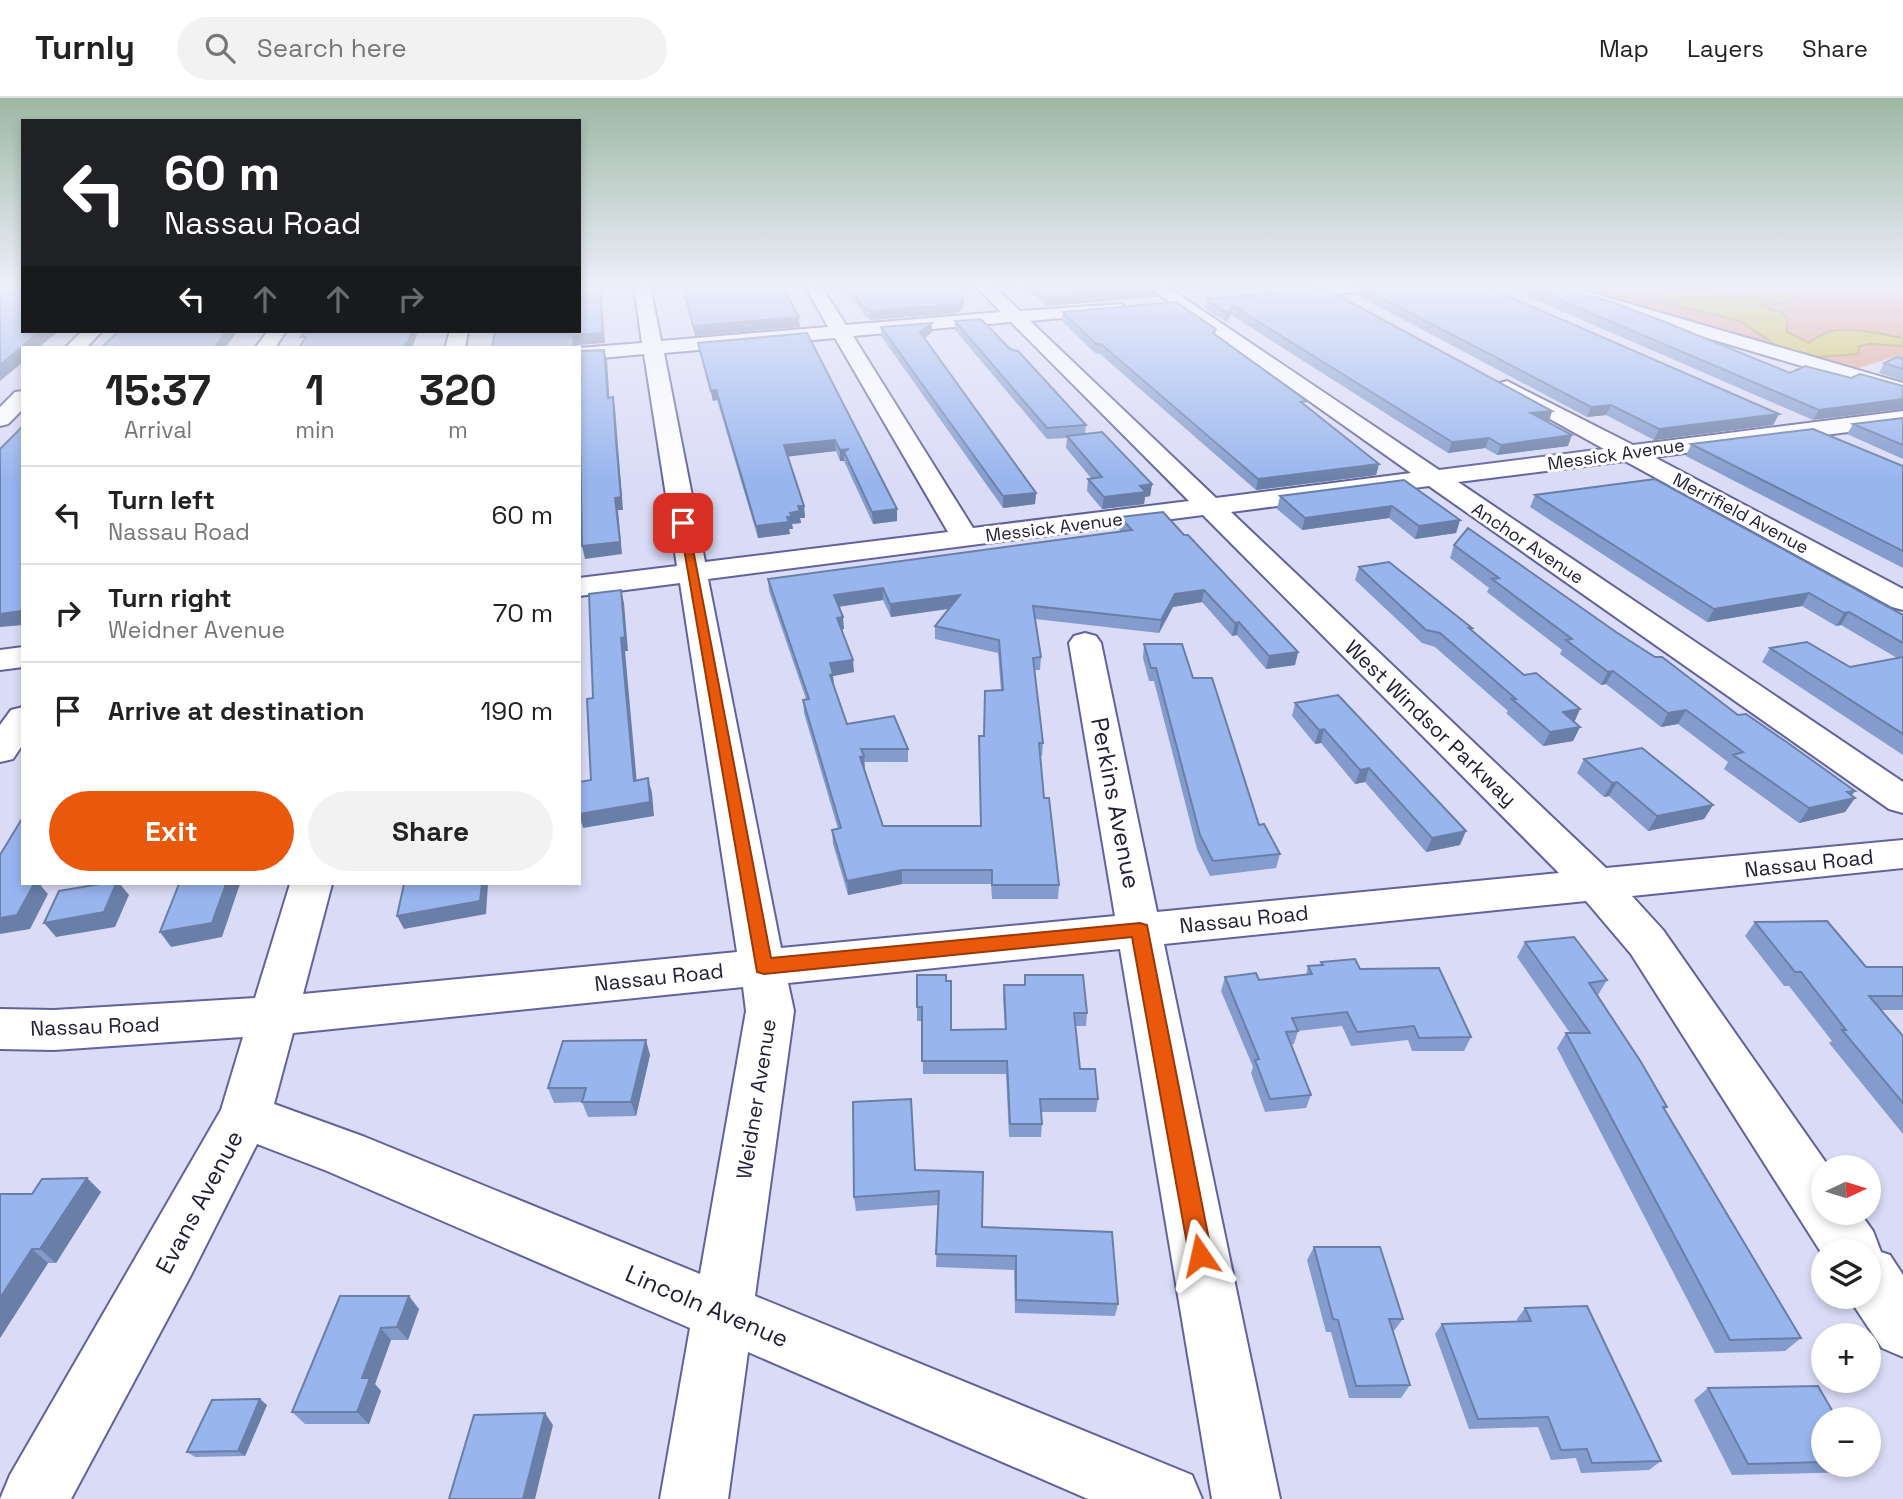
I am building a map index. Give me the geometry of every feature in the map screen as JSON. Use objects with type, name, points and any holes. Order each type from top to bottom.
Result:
[{"type":"street","points":[[581,354],[611,351]]},
{"type":"street","name":"Weidner Avenue","points":[[654,351],[770,1011],[694,1499]]},
{"type":"street","points":[[852,351],[965,537]]},
{"type":"street","name":"West Windsor Parkway","points":[[1051,351],[1597,884],[1647,942],[1811,1188]]},
{"type":"street","name":"Anchor Avenue","points":[[1242,351],[1903,800]]},
{"type":"street","points":[[1772,351],[1903,390]]},
{"type":"street","name":"Merrifield Avenue","points":[[1483,374],[1903,601]]},
{"type":"street","points":[[0,419],[16,401]]},
{"type":"street","points":[[1771,413],[1844,445]]},
{"type":"street","name":"Messick Avenue","points":[[581,587],[1903,418]]},
{"type":"street","name":"Perkins Avenue","points":[[1085,643],[1246,1499]]},
{"type":"street","points":[[0,660],[21,657]]},
{"type":"street","points":[[0,751],[21,719]]},
{"type":"street","name":"Nassau Road","points":[[0,1029],[54,1030],[274,1016],[1903,854]]},
{"type":"street","name":"Evans Avenue","points":[[34,1499],[170,1257],[245,1116],[312,885]]},
{"type":"street","name":"Lincoln Avenue","points":[[245,1116],[346,1154],[1168,1499]]},
{"type":"street","points":[[1881,1294],[1903,1327]]},
{"type":"shaded area","points":[[1786,351],[1857,354],[1857,351],[1903,351],[1903,359],[1894,357],[1855,369]]},
{"type":"shaded area","points":[[1797,351],[1858,351],[1858,354],[1819,357]]},
{"type":"building","points":[[0,351],[16,351],[0,365]]},
{"type":"building","points":[[581,351],[604,351],[608,398],[613,397],[621,497],[615,498],[620,542],[582,546]]},
{"type":"building","points":[[700,351],[816,351],[897,509],[872,512],[844,452],[849,449],[840,450],[835,440],[784,445],[804,506],[798,506],[800,511],[790,513],[792,517],[787,517],[789,522],[756,526],[716,390],[711,391]]},
{"type":"building","points":[[899,351],[934,351],[1036,493],[1003,496]]},
{"type":"building","points":[[981,351],[1018,351],[1086,425],[1047,428]]},
{"type":"building","points":[[1110,351],[1238,351],[1307,401],[1301,402],[1379,464],[1258,479]]},
{"type":"building","points":[[1306,351],[1442,351],[1552,411],[1531,413],[1572,435],[1501,445],[1489,438],[1452,442]]},
{"type":"building","points":[[1484,351],[1635,351],[1779,414],[1659,429],[1611,405],[1591,407]]},
{"type":"building","points":[[1681,351],[1737,351],[1790,373],[1805,366],[1851,378],[1860,374],[1903,386],[1903,399],[1819,410]]},
{"type":"building","points":[[1897,357],[1903,359],[1903,369],[1884,363]]},
{"type":"building","points":[[1903,418],[1903,445],[1853,424]]},
{"type":"building","points":[[21,428],[21,611],[0,614],[0,449]]},
{"type":"building","points":[[1813,429],[1903,466],[1903,551],[1691,444]]},
{"type":"building","points":[[1102,432],[1152,484],[1140,486],[1146,492],[1104,497],[1088,479],[1102,477],[1067,436]]},
{"type":"building","points":[[1655,479],[1903,615],[1903,643],[1809,593],[1714,609],[1535,495]]},
{"type":"building","points":[[1404,480],[1460,520],[1419,526],[1392,506],[1305,518],[1280,496]]},
{"type":"building","points":[[1163,512],[1298,652],[1269,656],[1239,622],[1235,623],[1204,590],[1175,594],[1161,620],[1033,606],[1041,657],[1033,658],[1043,743],[1039,743],[1044,798],[1049,798],[1059,885],[992,885],[992,870],[902,870],[847,881],[832,830],[841,828],[803,700],[809,699],[768,579],[1132,530],[1120,517]],"holes":[[[883,588],[890,604],[960,595],[935,626],[999,640],[1003,690],[985,691],[984,736],[979,736],[981,826],[883,826],[860,757],[864,756],[861,749],[908,749],[894,716],[847,724],[830,675],[833,674],[830,663],[853,660],[837,618],[843,617],[834,595]]]},
{"type":"building","points":[[1468,528],[1616,632],[1655,657],[1662,657],[1738,715],[1746,714],[1788,743],[1855,791],[1847,792],[1855,798],[1809,808],[1733,755],[1743,752],[1686,710],[1668,713],[1613,671],[1608,672],[1566,640],[1572,639],[1492,579],[1499,578],[1454,545]]},
{"type":"building","points":[[1389,562],[1472,628],[1469,628],[1524,675],[1536,673],[1580,709],[1563,712],[1580,727],[1550,732],[1440,633],[1426,630],[1359,567]]},
{"type":"building","points":[[621,590],[625,637],[621,638],[634,781],[648,778],[650,802],[581,814],[581,782],[591,780],[587,699],[593,698],[589,594]]},
{"type":"building","points":[[1807,642],[1850,667],[1903,657],[1903,734],[1770,648]]},
{"type":"building","points":[[1144,644],[1182,644],[1193,678],[1212,678],[1259,825],[1264,824],[1280,854],[1213,861],[1200,835],[1156,668],[1151,668]]},
{"type":"building","points":[[1338,695],[1466,831],[1432,838],[1369,768],[1360,770],[1324,729],[1319,730],[1295,703]]},
{"type":"building","points":[[1642,748],[1713,805],[1657,816],[1617,782],[1612,783],[1584,759]]},
{"type":"building","points":[[21,820],[21,885],[33,885],[17,915],[0,918],[0,855]]},
{"type":"building","points":[[94,885],[116,885],[104,912],[44,923],[59,891]]},
{"type":"building","points":[[179,885],[226,885],[212,923],[160,932]]},
{"type":"building","points":[[404,885],[482,885],[480,901],[397,916]]},
{"type":"building","points":[[1827,921],[1866,967],[1903,967],[1903,996],[1869,996],[1903,1036],[1903,1103],[1842,1030],[1846,1030],[1801,972],[1795,972],[1755,922]]},
{"type":"building","points":[[1574,937],[1607,980],[1589,983],[1641,1062],[1667,1107],[1663,1107],[1801,1338],[1730,1340],[1566,1033],[1590,1033],[1525,942]]},
{"type":"building","points":[[1355,959],[1360,969],[1439,968],[1471,1037],[1419,1038],[1414,1026],[1357,1032],[1347,1012],[1292,1018],[1298,1031],[1286,1032],[1311,1095],[1270,1099],[1255,1060],[1259,1059],[1225,977],[1256,973],[1259,980],[1312,974],[1308,966]]},
{"type":"building","points":[[917,975],[946,975],[946,981],[951,981],[951,1030],[1006,1029],[1004,985],[1025,985],[1025,975],[1083,975],[1087,1013],[1074,1013],[1080,1069],[1095,1069],[1098,1099],[1040,1099],[1042,1124],[1010,1124],[1007,1061],[922,1061],[922,1007],[917,1007]]},
{"type":"building","points":[[646,1040],[631,1102],[582,1102],[586,1088],[548,1088],[563,1041]]},
{"type":"building","points":[[911,1099],[915,1170],[983,1172],[982,1227],[1112,1232],[1118,1304],[1016,1300],[1016,1256],[936,1254],[939,1191],[854,1197],[853,1102]]},
{"type":"building","points":[[87,1178],[40,1249],[32,1249],[0,1298],[0,1194],[32,1194],[42,1179]]},
{"type":"building","points":[[1314,1247],[1380,1247],[1403,1319],[1389,1319],[1410,1385],[1356,1386],[1338,1320],[1333,1319]]},
{"type":"building","points":[[340,1296],[409,1296],[397,1327],[381,1328],[362,1378],[370,1378],[357,1412],[292,1412]]},
{"type":"building","points":[[1587,1306],[1661,1461],[1592,1463],[1587,1449],[1561,1450],[1548,1417],[1478,1419],[1442,1324],[1531,1321],[1525,1308]]},
{"type":"building","points":[[1811,1386],[1811,1393],[1822,1393],[1830,1407],[1811,1407],[1811,1462],[1748,1464],[1708,1388]]},
{"type":"building","points":[[260,1399],[238,1451],[187,1452],[212,1400]]},
{"type":"building","points":[[545,1413],[523,1499],[449,1499],[474,1415]]},
{"type":"route","points":[[683,523],[739,827],[752,914],[764,967],[1140,930],[1200,1255]]}]
